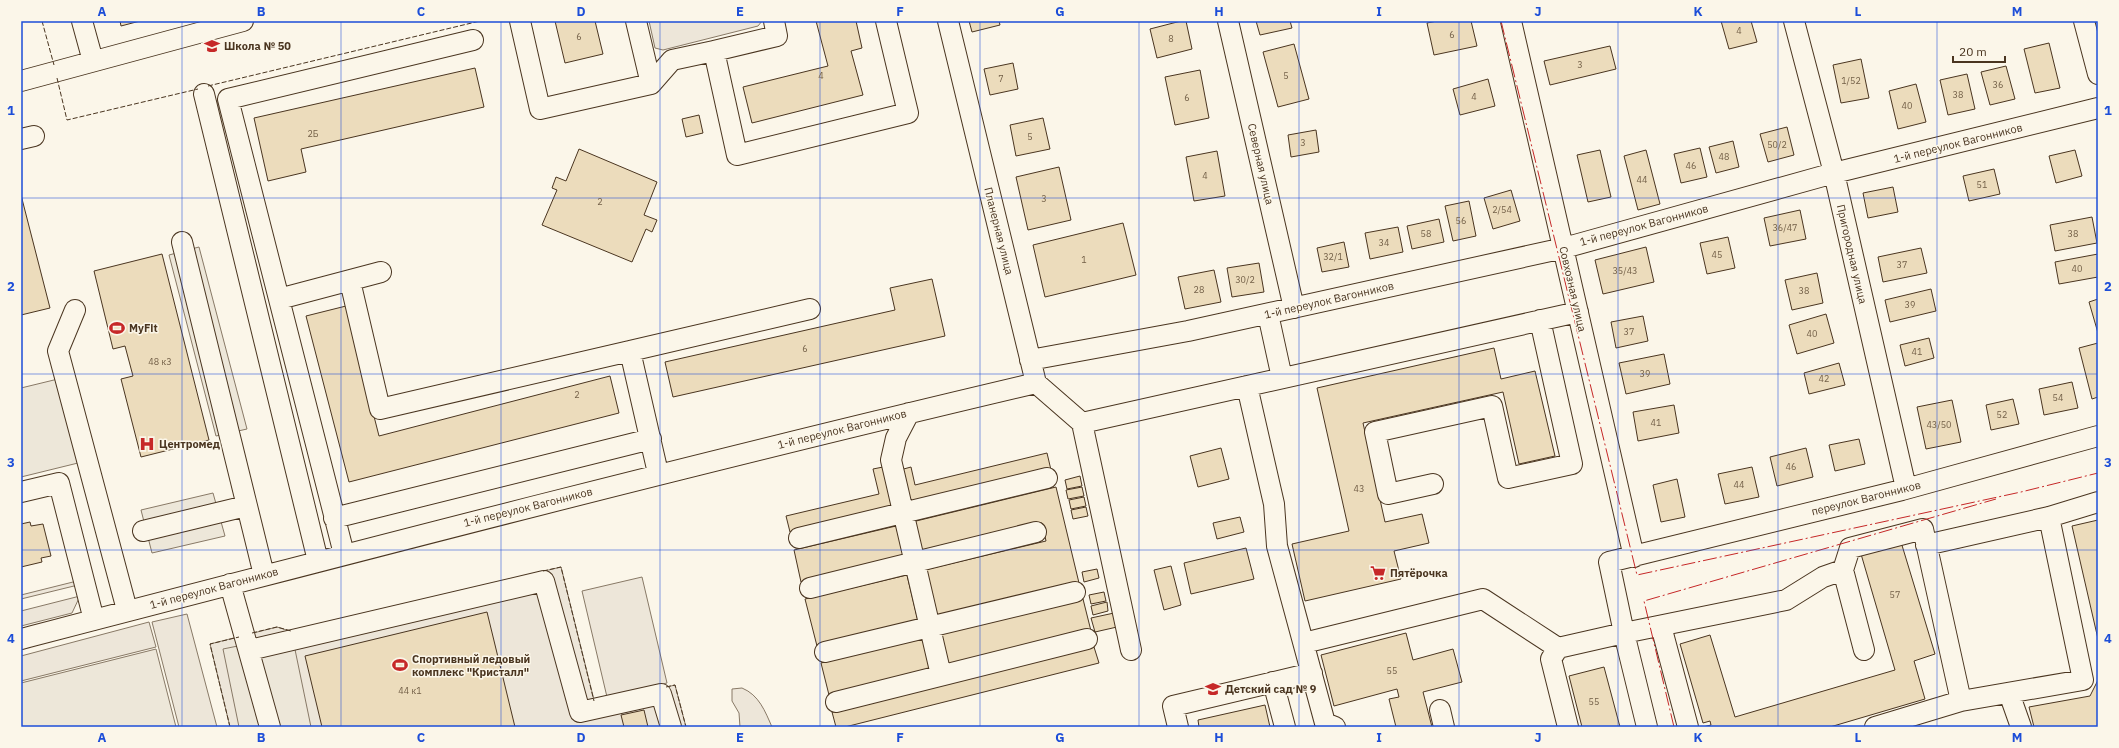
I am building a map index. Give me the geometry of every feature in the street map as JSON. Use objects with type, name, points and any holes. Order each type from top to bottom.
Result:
[{"type":"street","points":[[82,21],[93,61]]},
{"type":"street","points":[[21,81],[243,21]]},
{"type":"street","points":[[520,21],[540,109],[651,84],[672,60],[777,36],[774,21]]},
{"type":"street","points":[[636,21],[651,84]]},
{"type":"street","points":[[714,51],[737,155],[908,112],[886,21]]},
{"type":"street","name":"Планерная улица","points":[[948,21],[1036,383]]},
{"type":"street","name":"Северная улица","points":[[1228,21],[1294,308]]},
{"type":"street","name":"Совхозная улица","points":[[1511,21],[1634,557]]},
{"type":"street","name":"Пригородная улица","points":[[1794,21],[1834,173],[1906,488]]},
{"type":"street","points":[[2084,21],[2098,74]]},
{"type":"street","points":[[344,554],[228,98],[473,40]]},
{"type":"street","points":[[204,94],[318,561]]},
{"type":"street","name":"1-й переулок Вагонников","points":[[1030,360],[1188,331],[1564,248],[1834,173],[2098,108]]},
{"type":"street","points":[[182,242],[264,575]]},
{"type":"street","points":[[279,299],[381,272]]},
{"type":"street","points":[[350,281],[380,409],[810,309]]},
{"type":"street","points":[[75,310],[58,351],[127,610]]},
{"type":"street","points":[[1082,422],[1578,312]]},
{"type":"street","points":[[1268,314],[1282,378]]},
{"type":"street","points":[[1433,484],[1388,494],[1375,432],[1492,406],[1508,478],[1572,464],[1540,320]]},
{"type":"street","points":[[630,351],[658,474]]},
{"type":"street","points":[[1036,383],[1082,422],[1132,650]]},
{"type":"street","name":"1-й переулок Вагонников","points":[[21,639],[127,610],[658,474],[1036,383]]},
{"type":"street","points":[[1247,386],[1274,504],[1277,546],[1325,723],[1335,727]]},
{"type":"street","points":[[909,413],[896,438],[891,460],[902,513],[941,675]]},
{"type":"street","name":"переулок Вагонников","points":[[1624,633],[1608,562],[1634,557],[1906,488],[2098,436]]},
{"type":"street","points":[[334,518],[651,440]]},
{"type":"street","points":[[799,538],[1047,478]]},
{"type":"street","points":[[21,492],[59,483],[94,620]]},
{"type":"street","points":[[1926,545],[2049,517],[2098,502]]},
{"type":"street","points":[[143,531],[246,506]]},
{"type":"street","points":[[1875,727],[1961,701],[2083,680],[2049,517]]},
{"type":"street","points":[[1864,650],[1843,570],[1850,548],[1923,529],[1961,701]]},
{"type":"street","points":[[810,588],[1036,532]]},
{"type":"street","points":[[1568,727],[1551,659],[1558,648],[1786,600],[1823,577],[1843,570]]},
{"type":"street","points":[[250,650],[544,581],[580,712],[661,694],[671,727]]},
{"type":"street","points":[[230,584],[250,650],[270,727]]},
{"type":"street","points":[[825,652],[1074,592]]},
{"type":"street","points":[[1304,644],[1483,598],[1558,648]]},
{"type":"street","points":[[1662,626],[1688,727]]},
{"type":"street","points":[[1624,633],[1647,727]]},
{"type":"street","points":[[836,702],[1087,639]]},
{"type":"street","points":[[1178,727],[1173,706],[1312,673]]},
{"type":"street","points":[[1274,682],[1285,727]]},
{"type":"street","points":[[2009,693],[2022,727]]},
{"type":"shaded area","points":[[649,21],[762,21],[758,26],[663,50],[655,48]]},
{"type":"shaded area","points":[[199,247],[247,429],[216,436],[169,255]]},
{"type":"shaded area","points":[[58,379],[78,463],[21,477],[21,388]]},
{"type":"shaded area","points":[[213,493],[225,536],[152,553],[141,510]]},
{"type":"shaded area","name":"Спортивный ледовый комплекс \"Кристалл\"","points":[[561,567],[595,704],[675,685],[686,727],[230,727],[210,644],[277,627],[293,632]]},
{"type":"shaded area","points":[[642,577],[667,683],[607,697],[582,591]]},
{"type":"shaded area","points":[[77,581],[78,585],[21,599],[21,595]]},
{"type":"shaded area","points":[[80,596],[72,613],[21,626],[21,611]]},
{"type":"shaded area","points":[[187,614],[217,727],[179,727],[152,622]]},
{"type":"shaded area","points":[[149,622],[156,647],[21,681],[21,656]]},
{"type":"shaded area","points":[[292,635],[311,727],[239,727],[223,649]]},
{"type":"shaded area","points":[[156,649],[176,727],[21,727],[21,683]]},
{"type":"shaded area","points":[[742,688],[753,695],[761,704],[772,727],[740,727],[739,713],[732,701],[732,689]]},
{"type":"building","points":[[120,21],[140,21],[121,26]]},
{"type":"building","points":[[555,21],[595,21],[603,54],[565,63]]},
{"type":"building","points":[[816,21],[856,21],[862,48],[851,51],[863,95],[752,123],[743,87],[828,66]]},
{"type":"building","points":[[969,21],[999,21],[1000,25],[972,32]]},
{"type":"building","points":[[1186,21],[1192,49],[1157,58],[1150,29]]},
{"type":"building","points":[[1256,21],[1290,21],[1292,28],[1260,35]]},
{"type":"building","points":[[1437,21],[1471,21],[1477,46],[1434,55],[1427,23]]},
{"type":"building","points":[[1721,21],[1751,21],[1757,42],[1729,49]]},
{"type":"building","points":[[2049,43],[2060,88],[2035,93],[2024,49]]},
{"type":"building","points":[[1294,44],[1309,99],[1278,107],[1263,52]]},
{"type":"building","points":[[1610,46],[1616,69],[1550,85],[1544,61]]},
{"type":"building","points":[[1861,59],[1869,98],[1841,103],[1833,65]]},
{"type":"building","points":[[1013,63],[1018,89],[990,95],[984,69]]},
{"type":"building","points":[[2006,66],[2015,99],[1990,105],[1981,72]]},
{"type":"building","points":[[475,68],[484,107],[301,149],[306,172],[268,181],[254,118]]},
{"type":"building","points":[[1200,70],[1209,118],[1175,125],[1165,77]]},
{"type":"building","points":[[1967,74],[1975,109],[1948,115],[1940,80]]},
{"type":"building","points":[[1488,79],[1495,106],[1460,115],[1453,89]]},
{"type":"building","points":[[1916,84],[1926,122],[1898,129],[1889,91]]},
{"type":"building","points":[[699,115],[703,133],[686,137],[682,119]]},
{"type":"building","points":[[1043,118],[1050,149],[1016,156],[1010,125]]},
{"type":"building","points":[[1787,127],[1794,155],[1768,162],[1760,134]]},
{"type":"building","points":[[1316,130],[1319,152],[1291,157],[1288,135]]},
{"type":"building","points":[[1733,141],[1739,167],[1716,173],[1709,147]]},
{"type":"building","points":[[1700,148],[1707,177],[1681,183],[1674,154]]},
{"type":"building","points":[[579,149],[657,182],[644,215],[657,220],[652,232],[646,229],[632,262],[542,225],[557,190],[552,188],[556,177],[566,181]]},
{"type":"building","points":[[1600,150],[1611,197],[1588,202],[1577,155]]},
{"type":"building","points":[[1646,150],[1660,204],[1638,210],[1624,156]]},
{"type":"building","points":[[2075,150],[2082,176],[2056,183],[2049,156]]},
{"type":"building","points":[[1217,151],[1225,196],[1194,201],[1186,157]]},
{"type":"building","points":[[1059,167],[1071,220],[1028,230],[1016,177]]},
{"type":"building","points":[[1994,169],[2000,194],[1969,201],[1963,176]]},
{"type":"building","points":[[1893,187],[1898,212],[1868,218],[1863,193]]},
{"type":"building","points":[[1511,190],[1520,221],[1493,229],[1484,198]]},
{"type":"building","points":[[21,195],[50,308],[21,315]]},
{"type":"building","points":[[1469,201],[1476,236],[1453,241],[1445,206]]},
{"type":"building","points":[[1800,210],[1806,239],[1770,246],[1764,218]]},
{"type":"building","points":[[2092,217],[2097,243],[2055,251],[2050,225]]},
{"type":"building","points":[[1439,219],[1444,242],[1412,249],[1407,226]]},
{"type":"building","points":[[1123,223],[1136,275],[1045,297],[1033,245]]},
{"type":"building","points":[[1398,227],[1403,252],[1370,259],[1365,233]]},
{"type":"building","points":[[1728,237],[1735,268],[1707,274],[1700,243]]},
{"type":"building","points":[[1344,242],[1349,267],[1322,272],[1317,248]]},
{"type":"building","points":[[1646,247],[1654,282],[1603,294],[1595,260]]},
{"type":"building","points":[[1921,248],[1927,273],[1883,282],[1878,257]]},
{"type":"building","points":[[162,254],[209,440],[141,457],[121,379],[133,376],[125,346],[113,349],[94,271]]},
{"type":"building","points":[[2098,254],[2098,277],[2059,284],[2055,262]]},
{"type":"building","points":[[1259,263],[1264,292],[1232,297],[1227,268]]},
{"type":"building","points":[[1214,270],[1221,302],[1185,309],[1178,277]]},
{"type":"building","points":[[1817,273],[1823,303],[1792,310],[1785,280]]},
{"type":"building","points":[[932,279],[945,336],[673,397],[665,362],[895,310],[890,288]]},
{"type":"building","points":[[1931,289],[1936,311],[1890,322],[1885,300]]},
{"type":"building","points":[[2098,299],[2098,333],[2089,302]]},
{"type":"building","points":[[346,306],[379,436],[610,376],[619,413],[349,482],[306,316]]},
{"type":"building","points":[[1826,314],[1834,343],[1797,354],[1789,325]]},
{"type":"building","points":[[1643,316],[1648,341],[1616,348],[1611,322]]},
{"type":"building","points":[[1929,338],[1934,358],[1905,366],[1900,345]]},
{"type":"building","points":[[2098,343],[2098,397],[2092,399],[2079,348]]},
{"type":"building","points":[[1494,348],[1501,379],[1535,371],[1555,456],[1519,464],[1503,392],[1363,423],[1385,522],[1422,514],[1429,543],[1394,551],[1401,579],[1305,601],[1292,544],[1349,531],[1317,388]]},
{"type":"building","points":[[1664,354],[1670,384],[1626,394],[1619,363]]},
{"type":"building","points":[[1839,363],[1845,385],[1809,394],[1804,373]]},
{"type":"building","points":[[2072,382],[2078,408],[2044,415],[2039,389]]},
{"type":"building","points":[[2013,399],[2019,424],[1991,430],[1986,405]]},
{"type":"building","points":[[1952,400],[1961,442],[1926,449],[1917,407]]},
{"type":"building","points":[[1674,405],[1679,433],[1638,441],[1633,412]]},
{"type":"building","points":[[1859,439],[1865,464],[1835,471],[1829,445]]},
{"type":"building","points":[[1221,448],[1229,479],[1198,487],[1190,456]]},
{"type":"building","points":[[1806,448],[1813,477],[1777,486],[1770,457]]},
{"type":"building","points":[[1047,453],[1051,470],[908,505],[900,470],[911,467],[915,485]]},
{"type":"building","points":[[883,467],[892,509],[790,532],[786,516],[879,494],[873,469]]},
{"type":"building","points":[[1752,467],[1759,497],[1725,504],[1718,474]]},
{"type":"building","points":[[1080,476],[1082,486],[1067,489],[1065,480]]},
{"type":"building","points":[[1677,479],[1685,517],[1661,522],[1653,485]]},
{"type":"building","points":[[1056,487],[1079,583],[935,617],[924,570],[1046,541],[1042,523],[919,553],[912,522]]},
{"type":"building","points":[[1082,487],[1084,496],[1068,499],[1066,490]]},
{"type":"building","points":[[1084,497],[1086,506],[1071,509],[1069,500]]},
{"type":"building","points":[[1086,507],[1088,516],[1073,519],[1071,510]]},
{"type":"building","points":[[1240,517],[1244,532],[1217,539],[1213,523]]},
{"type":"building","points":[[2098,520],[2098,639],[2072,526]]},
{"type":"building","points":[[30,522],[31,526],[43,524],[51,556],[41,558],[42,562],[21,567],[21,524]]},
{"type":"building","points":[[896,526],[904,557],[801,582],[794,550]]},
{"type":"building","points":[[1901,542],[1935,654],[1914,661],[1925,699],[1830,727],[1703,727],[1711,725],[1710,721],[1703,723],[1680,644],[1710,635],[1735,717],[1895,670],[1861,554]]},
{"type":"building","points":[[1246,548],[1254,579],[1191,594],[1184,563]]},
{"type":"building","points":[[1171,566],[1181,605],[1164,610],[1154,570]]},
{"type":"building","points":[[1097,569],[1099,578],[1084,582],[1082,572]]},
{"type":"building","points":[[907,575],[918,621],[817,646],[805,599]]},
{"type":"building","points":[[1104,592],[1106,601],[1091,604],[1089,595]]},
{"type":"building","points":[[1083,599],[1091,631],[946,666],[938,634]]},
{"type":"building","points":[[1107,602],[1108,611],[1093,615],[1091,606]]},
{"type":"building","points":[[487,612],[515,727],[322,727],[305,656]]},
{"type":"building","points":[[1114,613],[1117,627],[1095,632],[1091,618]]},
{"type":"building","points":[[1406,633],[1413,660],[1453,649],[1462,682],[1423,692],[1432,727],[1396,727],[1389,699],[1399,697],[1397,689],[1334,706],[1321,655]]},
{"type":"building","points":[[922,638],[931,670],[829,695],[821,663]]},
{"type":"building","points":[[1094,647],[1099,663],[845,727],[836,727],[832,712]]},
{"type":"building","points":[[1604,667],[1620,727],[1582,727],[1569,676]]},
{"type":"building","points":[[2098,680],[2098,727],[2034,727],[2029,707],[2090,696]]},
{"type":"building","points":[[1265,705],[1270,727],[1199,727],[1198,720]]},
{"type":"building","points":[[644,710],[648,727],[624,727],[621,715]]},
{"type":"fence","points":[[42,21],[54,65]]},
{"type":"fence","points":[[208,86],[480,21]]},
{"type":"fence","points":[[57,78],[67,120],[198,89]]},
{"type":"fence","points":[[543,571],[561,567],[594,701]]},
{"type":"fence","points":[[252,633],[277,627],[291,631]]},
{"type":"fence","points":[[230,727],[210,644],[239,637]]},
{"type":"fence","points":[[666,687],[675,685],[686,727]]},
{"type":"power","points":[[1501,21],[1637,575],[2021,492],[2098,473]]},
{"type":"power","points":[[1674,727],[1644,601],[1996,499]]},
{"type":"place","name":"Школа № 50","points":[[212,46]]},
{"type":"place","name":"MyFit","points":[[117,328]]},
{"type":"place","name":"Центромед","points":[[147,444]]},
{"type":"place","name":"Пятёрочка","points":[[1378,573]]},
{"type":"place","name":"Спортивный ледовый комплекс \"Кристалл\"","points":[[400,665]]},
{"type":"place","name":"Детский сад № 9","points":[[1213,689]]}]
